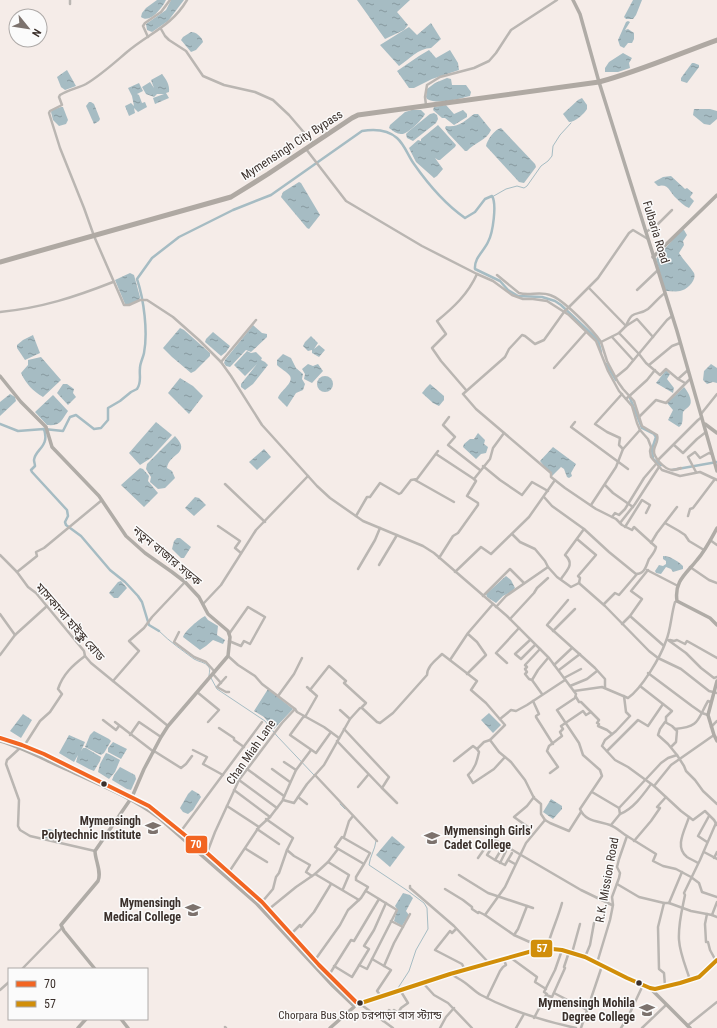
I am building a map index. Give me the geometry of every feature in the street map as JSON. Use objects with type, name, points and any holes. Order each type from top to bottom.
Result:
[{"type":"highway","name":"Mymensingh City Bypass","points":[[0,262],[231,197],[356,116],[599,82],[631,73],[674,55],[717,40]]},
{"type":"main road","name":"Fulbaria Road","points":[[573,0],[580,14],[599,82],[658,270],[717,469]]},
{"type":"main road","points":[[653,257],[717,195]]},
{"type":"main road","name":"নতুন বাজার সড়ক","points":[[0,376],[21,402],[46,427],[49,442],[56,452],[89,484],[102,500],[126,536],[145,553],[184,582],[199,597],[208,614],[226,628],[228,634]]},
{"type":"main road","points":[[704,424],[717,431]]},
{"type":"main road","points":[[717,528],[704,550],[681,579],[676,594],[677,601],[710,618],[717,625]]},
{"type":"main road","points":[[94,968],[73,942],[62,925],[98,881],[100,876],[95,851],[131,798],[137,783],[161,737],[168,726],[228,656],[228,634]]},
{"type":"main road","points":[[717,681],[708,715],[717,741]]},
{"type":"main road","points":[[0,740],[22,747],[149,806],[207,852],[262,902],[356,1005]]},
{"type":"main road","points":[[131,798],[158,817],[257,904],[333,986],[356,1005]]},
{"type":"main road","points":[[330,1028],[356,1005],[423,982],[545,948],[562,950],[585,957],[643,985],[655,989],[699,977],[717,960]]},
{"type":"main road","points":[[650,988],[689,1027]]},
{"type":"main road","points":[[78,1028],[85,1020]]},
{"type":"main road","points":[[122,1020],[128,1028]]},
{"type":"street","points":[[148,37],[143,26],[161,12],[170,0]]},
{"type":"street","points":[[187,0],[179,11],[161,29],[127,51],[112,65],[85,84],[60,95],[59,97],[62,105],[49,113],[60,148],[94,236],[124,305],[145,300],[173,317],[221,362],[232,376],[262,425],[317,486],[330,498],[356,516],[423,546],[439,558],[510,619],[549,658],[574,691],[579,702],[581,702],[599,720],[597,723],[599,724],[598,726],[612,734]]},
{"type":"street","points":[[426,106],[424,98],[427,85],[440,77],[474,68],[489,61],[511,30],[557,0]]},
{"type":"street","points":[[161,29],[169,40],[186,51],[203,76],[224,85],[255,92],[271,99],[289,115],[314,144]]},
{"type":"street","points":[[306,149],[346,200],[422,246],[497,283],[512,295],[523,300],[533,299],[547,301],[569,316],[596,341],[603,363],[614,383],[632,406],[640,430],[648,439],[651,447],[651,457],[656,464],[662,470],[680,476],[700,472],[716,480],[693,508],[690,509],[688,516]]},
{"type":"street","points":[[646,232],[658,224],[672,210]]},
{"type":"street","points":[[622,624],[630,616],[642,599],[632,590],[647,570],[656,549],[634,527],[632,530],[625,527],[616,519],[591,506],[551,477],[551,473],[476,409],[463,395],[466,390],[505,357],[509,349],[522,336],[525,336],[535,344],[544,340],[564,312],[598,278],[629,233],[633,230],[648,240]]},
{"type":"street","points":[[637,290],[658,270]]},
{"type":"street","points":[[466,390],[432,348],[446,334],[437,321],[458,303],[467,292],[477,274]]},
{"type":"street","points":[[497,275],[519,293],[550,295],[569,307],[601,342],[607,361],[623,389],[634,401],[642,426],[657,435],[658,439],[654,454],[658,460],[669,469],[672,470],[681,468]]},
{"type":"street","points":[[0,312],[20,310],[63,300],[113,282]]},
{"type":"street","points":[[589,288],[626,326]]},
{"type":"street","points":[[626,326],[630,316],[637,312],[643,312],[656,299],[665,294]]},
{"type":"street","points":[[616,377],[627,368],[672,316]]},
{"type":"street","points":[[601,342],[619,333],[636,319],[653,337]]},
{"type":"street","points":[[221,362],[256,320]]},
{"type":"street","points":[[554,368],[586,332]]},
{"type":"street","points":[[619,333],[660,375],[666,369],[686,383]]},
{"type":"street","points":[[612,337],[633,360]]},
{"type":"street","points":[[649,365],[672,346],[680,343]]},
{"type":"street","points":[[626,399],[655,370]]},
{"type":"street","points":[[678,378],[688,370]]},
{"type":"street","points":[[639,417],[656,400],[666,403],[690,379]]},
{"type":"street","points":[[622,394],[595,424],[620,438],[619,445],[623,449]]},
{"type":"street","points":[[658,460],[702,416],[717,394]]},
{"type":"street","points":[[449,417],[443,425],[455,437],[448,445],[480,470]]},
{"type":"street","points":[[575,422],[571,427],[579,434],[603,449],[628,469]]},
{"type":"street","points":[[591,506],[616,467],[623,449],[640,430]]},
{"type":"street","points":[[674,445],[682,453],[696,439],[707,432]]},
{"type":"street","points":[[439,558],[453,536],[458,533],[478,504],[467,496],[476,481],[474,479],[490,458],[493,448],[504,433]]},
{"type":"street","points":[[356,516],[367,497],[370,496],[380,483],[399,494],[411,480],[416,479],[438,451]]},
{"type":"street","points":[[696,472],[688,457],[695,452],[700,458],[710,453],[712,454]]},
{"type":"street","points":[[436,454],[474,479]]},
{"type":"street","points":[[612,517],[615,513],[620,514],[644,478],[656,464]]},
{"type":"street","points":[[483,466],[522,495],[532,482],[548,491]]},
{"type":"street","points":[[620,523],[633,507],[659,467]]},
{"type":"street","points":[[203,604],[221,585],[256,530],[308,476]]},
{"type":"street","points":[[414,480],[454,502]]},
{"type":"street","points":[[455,572],[481,547],[491,554],[529,517],[555,480]]},
{"type":"street","points":[[225,484],[265,522]]},
{"type":"street","points":[[605,485],[613,493],[633,507]]},
{"type":"street","points":[[544,497],[552,506],[584,529],[609,552],[637,574]]},
{"type":"street","points":[[17,572],[37,556],[36,552],[44,548],[102,500]]},
{"type":"street","points":[[625,527],[642,500],[650,505],[646,513]]},
{"type":"street","points":[[651,543],[677,507]]},
{"type":"street","points":[[665,523],[685,535],[689,541],[704,550]]},
{"type":"street","points":[[218,526],[240,542],[235,548],[241,553]]},
{"type":"street","points":[[358,569],[380,528]]},
{"type":"street","points":[[560,579],[570,563],[569,559],[565,555],[584,529]]},
{"type":"street","points":[[512,534],[520,542],[535,549],[557,577],[571,587],[579,583]]},
{"type":"street","points":[[379,565],[397,535]]},
{"type":"street","points":[[578,539],[596,555],[578,576],[580,578],[579,583]]},
{"type":"street","points":[[710,540],[717,544]]},
{"type":"street","name":"মাসকান্দা হাইস্কুল রোড","points":[[0,555],[17,572],[28,588],[36,593],[47,606],[84,651],[85,656],[91,663],[168,726]]},
{"type":"street","points":[[0,562],[4,558]]},
{"type":"street","points":[[496,607],[506,596],[548,567]]},
{"type":"street","points":[[690,567],[709,580],[717,583]]},
{"type":"street","points":[[483,596],[510,569],[524,583]]},
{"type":"street","points":[[604,604],[614,594],[619,595],[637,574],[647,570]]},
{"type":"street","points":[[647,570],[678,586]]},
{"type":"street","points":[[510,619],[537,588],[548,578]]},
{"type":"street","points":[[113,681],[139,651],[129,641],[144,628],[184,582]]},
{"type":"street","points":[[579,583],[604,604],[649,651],[658,658],[681,669],[709,691],[715,693]]},
{"type":"street","points":[[568,600],[547,624],[605,679],[605,687]]},
{"type":"street","points":[[574,691],[602,686],[628,698],[634,694],[658,658],[668,639],[672,612],[675,602],[677,601]]},
{"type":"street","points":[[450,660],[468,633],[493,604]]},
{"type":"street","points":[[0,655],[15,635],[47,606]]},
{"type":"street","points":[[228,634],[248,607],[265,617],[250,644],[244,640],[241,646],[229,641]]},
{"type":"street","points":[[553,631],[575,609]]},
{"type":"street","points":[[0,614],[15,635]]},
{"type":"street","points":[[630,616],[664,646]]},
{"type":"street","points":[[507,663],[496,653],[519,628]]},
{"type":"street","points":[[179,632],[174,642],[194,657],[206,662],[221,683]]},
{"type":"street","points":[[467,674],[486,655],[477,642],[468,633]]},
{"type":"street","points":[[668,639],[674,641],[677,640],[685,644],[687,641],[717,658]]},
{"type":"street","points":[[668,639],[686,653],[701,668],[714,678],[717,677]]},
{"type":"street","points":[[530,640],[515,654],[520,659],[535,645]]},
{"type":"street","points":[[554,665],[572,648]]},
{"type":"street","points":[[540,650],[525,665],[527,667],[525,669],[527,672],[525,674],[532,680],[542,694]]},
{"type":"street","points":[[361,708],[380,723],[393,713],[427,675],[428,668],[442,654],[477,681],[471,690],[486,703],[505,725],[490,740],[484,742],[477,749]]},
{"type":"street","points":[[559,670],[580,654]]},
{"type":"street","points":[[85,656],[74,664],[61,681],[58,689],[62,694],[50,712],[40,721],[22,747],[7,760],[6,764],[19,800],[18,826],[20,830],[30,836],[95,851]]},
{"type":"street","points":[[228,656],[238,665],[255,676],[262,684],[297,712],[324,726],[331,732],[368,775],[397,803]]},
{"type":"street","points":[[278,696],[294,674],[302,658]]},
{"type":"street","points":[[532,680],[538,670],[549,658]]},
{"type":"street","points":[[282,800],[284,799],[293,803],[306,784],[324,765],[350,720],[366,703],[344,683],[346,681],[330,666],[310,690]]},
{"type":"street","points":[[500,719],[511,710],[516,711],[533,701],[581,668]]},
{"type":"street","points":[[570,686],[587,679],[597,671]]},
{"type":"street","points":[[648,673],[702,713],[708,715]]},
{"type":"street","points":[[226,676],[217,687],[229,692]]},
{"type":"street","points":[[640,686],[672,711],[666,717],[666,722],[660,729],[658,735],[680,758],[686,771],[703,791],[717,804]]},
{"type":"street","points":[[307,687],[317,696],[305,717],[290,735],[316,753],[331,732]]},
{"type":"street","points":[[197,692],[219,710],[208,722]]},
{"type":"street","points":[[624,696],[626,712],[630,716],[602,744],[607,751],[615,760],[628,767],[653,785],[693,820],[705,811],[716,824],[685,890],[681,908],[679,941],[690,980]]},
{"type":"street","points":[[490,740],[525,780],[534,797],[541,804],[541,814],[545,820],[569,831],[581,812],[580,809],[602,776],[600,770],[583,755],[579,743],[557,710],[576,697]]},
{"type":"street","points":[[533,701],[539,714],[536,717],[553,744]]},
{"type":"street","points":[[675,729],[692,726],[696,723],[708,701],[711,702]]},
{"type":"street","points":[[607,751],[638,720],[648,726],[663,704]]},
{"type":"street","name":"Chan Miah Lane","points":[[207,852],[234,790],[240,780],[282,723],[295,709]]},
{"type":"street","points":[[340,710],[350,720]]},
{"type":"street","points":[[550,773],[558,767],[547,751],[550,746],[562,736],[560,732],[563,729],[561,726],[583,711],[586,715],[591,712]]},
{"type":"street","points":[[103,720],[116,730],[119,726]]},
{"type":"street","points":[[711,727],[717,721]]},
{"type":"street","points":[[115,722],[154,752],[181,768],[192,756]]},
{"type":"street","points":[[130,735],[140,722],[161,737]]},
{"type":"street","points":[[181,831],[262,722]]},
{"type":"street","points":[[666,722],[676,731],[676,740],[671,747]]},
{"type":"street","points":[[219,728],[244,747]]},
{"type":"street","points":[[344,729],[389,777],[382,788]]},
{"type":"street","points":[[611,825],[620,814],[626,812],[639,800],[671,765],[714,735]]},
{"type":"street","points":[[454,760],[474,746],[477,749]]},
{"type":"street","points":[[477,749],[479,752],[477,760],[473,770],[468,775],[473,783],[494,768],[504,757]]},
{"type":"street","points":[[193,750],[207,757],[203,764],[223,775]]},
{"type":"street","points":[[228,872],[246,848],[258,828],[277,808],[296,770],[311,750]]},
{"type":"street","points":[[619,808],[661,763],[668,758],[677,755]]},
{"type":"street","points":[[284,762],[296,770]]},
{"type":"street","points":[[247,769],[284,796]]},
{"type":"street","points":[[272,769],[290,782]]},
{"type":"street","points":[[315,775],[377,841]]},
{"type":"street","points":[[358,787],[368,775]]},
{"type":"street","points":[[240,780],[277,808]]},
{"type":"street","points":[[234,790],[270,817]]},
{"type":"street","points":[[592,792],[619,808],[620,814]]},
{"type":"street","points":[[298,797],[308,804]]},
{"type":"street","points":[[528,827],[514,817],[527,806],[534,797]]},
{"type":"street","points":[[634,841],[655,816],[660,808],[657,806],[666,797]]},
{"type":"street","points":[[227,806],[279,844]]},
{"type":"street","name":"R.K. Mission Road","points":[[581,812],[594,822],[611,825],[627,836],[619,858],[617,867],[620,876],[612,897],[612,906],[606,935],[597,963]]},
{"type":"street","points":[[353,816],[344,837],[342,836],[335,847],[364,864]]},
{"type":"street","points":[[707,842],[698,836],[709,816]]},
{"type":"street","points":[[689,817],[680,843],[681,851],[687,857],[698,863]]},
{"type":"street","points":[[262,902],[273,889],[276,877],[293,838],[266,819]]},
{"type":"street","points":[[485,914],[505,887],[526,843],[545,820]]},
{"type":"street","points":[[627,836],[656,854],[653,861],[691,877],[699,883],[702,892],[717,897]]},
{"type":"street","points":[[315,960],[340,925],[348,910],[359,900],[368,887],[356,880],[356,877],[370,853],[344,837]]},
{"type":"street","points":[[478,858],[492,838],[581,890],[612,906]]},
{"type":"street","points":[[500,863],[506,851],[494,844],[487,855],[500,863],[505,865],[512,853]]},
{"type":"street","points":[[495,860],[504,845]]},
{"type":"street","points":[[246,848],[268,862]]},
{"type":"street","points":[[269,909],[315,874],[328,862],[338,849]]},
{"type":"street","points":[[287,850],[310,866],[306,872],[312,876]]},
{"type":"street","points":[[704,852],[715,859],[717,852]]},
{"type":"street","points":[[508,860],[515,864]]},
{"type":"street","points":[[328,862],[350,875],[343,889]]},
{"type":"street","points":[[669,903],[682,872]]},
{"type":"street","points":[[315,874],[359,900]]},
{"type":"street","points":[[459,875],[477,887],[497,897],[533,908]]},
{"type":"street","points":[[291,934],[300,925],[301,927],[314,912],[331,884]]},
{"type":"street","points":[[617,884],[638,897],[669,903],[691,911],[717,917]]},
{"type":"street","points":[[410,886],[410,888],[456,929],[489,964]]},
{"type":"street","points":[[445,889],[463,900],[478,913],[485,914],[514,935],[545,948],[558,917],[562,903]]},
{"type":"street","points":[[359,965],[367,969],[392,921],[396,908],[366,891]]},
{"type":"street","points":[[329,975],[351,940],[354,941],[379,899]]},
{"type":"street","points":[[712,915],[717,902]]},
{"type":"street","points":[[334,966],[352,977],[369,949],[364,946],[374,930],[386,903]]},
{"type":"street","points":[[664,903],[658,927],[658,958],[659,969],[664,973],[665,986]]},
{"type":"street","points":[[514,935],[527,906]]},
{"type":"street","points":[[384,966],[410,914]]},
{"type":"street","points":[[707,914],[705,924],[706,942],[708,942],[710,950],[717,960]]},
{"type":"street","points":[[392,921],[403,927]]},
{"type":"street","points":[[585,957],[592,939],[594,923]]},
{"type":"street","points":[[546,995],[552,997],[554,994],[565,968],[564,967],[580,924]]},
{"type":"street","points":[[23,968],[63,927]]},
{"type":"street","points":[[456,929],[452,933],[450,931],[435,950],[462,964],[465,970]]},
{"type":"street","points":[[534,1018],[546,995],[544,992],[555,970],[562,950]]},
{"type":"street","points":[[511,958],[537,977],[535,982],[546,989]]},
{"type":"street","points":[[372,959],[391,970],[377,991],[382,997]]},
{"type":"street","points":[[487,998],[500,971],[506,965],[504,960]]},
{"type":"street","points":[[586,1028],[581,1028],[602,966]]},
{"type":"street","points":[[450,974],[487,998],[524,1014],[534,1018],[576,1028]]},
{"type":"street","points":[[423,982],[434,995],[454,1008],[472,1028]]},
{"type":"street","points":[[0,990],[8,983]]},
{"type":"street","points":[[621,1028],[628,1017],[643,985]]},
{"type":"street","points":[[383,1021],[390,1010],[392,1013],[394,1010],[398,1013],[401,1008],[408,1003],[399,990]]},
{"type":"street","points":[[554,994],[587,1010]]},
{"type":"street","points":[[689,1027],[717,1002]]},
{"type":"street","points":[[356,1005],[363,1006],[393,1028]]},
{"type":"street","points":[[642,1028],[666,1005]]},
{"type":"street","points":[[440,1028],[446,1017],[454,1008]]},
{"type":"street","points":[[516,1028],[524,1014]]},
{"type":"water","points":[[157,0],[166,0],[159,11],[152,17],[144,19],[141,17],[146,8]]},
{"type":"water","points":[[171,0],[184,0],[168,21],[152,32],[147,30],[146,24],[166,10]]},
{"type":"water","points":[[357,0],[410,0],[397,12],[408,25],[404,30],[385,39]]},
{"type":"water","points":[[633,0],[642,0],[633,19],[626,19],[624,17]]},
{"type":"water","points":[[626,22],[630,22],[625,30],[628,29],[634,33],[634,39],[632,43],[628,43],[624,48],[620,46],[618,40]]},
{"type":"water","points":[[431,23],[441,39],[431,48],[418,52],[399,66],[380,45],[409,27],[417,35]]},
{"type":"water","points":[[191,32],[198,35],[203,42],[196,50],[191,52],[181,40]]},
{"type":"water","points":[[429,50],[436,58],[450,50],[458,63],[459,70],[432,79],[414,88],[409,88],[397,71]]},
{"type":"water","points":[[623,53],[632,58],[629,63],[630,68],[618,72],[605,72],[605,68],[609,62]]},
{"type":"water","points":[[692,63],[699,65],[699,67],[687,83],[681,81],[681,78]]},
{"type":"water","points":[[67,70],[76,86],[65,90],[61,87],[57,77]]},
{"type":"water","points":[[162,74],[168,85],[169,92],[166,93],[169,98],[155,104],[153,98],[164,94],[157,94],[154,97],[146,94],[142,87],[150,82],[154,88],[151,80]]},
{"type":"water","points":[[447,78],[451,79],[452,85],[466,85],[471,92],[470,96],[442,101],[432,101],[427,99],[427,89],[435,83]]},
{"type":"water","points":[[139,83],[143,91],[137,94],[139,95],[142,103],[145,102],[147,107],[138,112],[134,108],[135,113],[129,116],[125,106],[131,103],[134,106],[132,96],[128,88]]},
{"type":"water","points":[[582,98],[587,105],[587,109],[574,121],[569,122],[563,114]]},
{"type":"water","points":[[89,102],[94,104],[100,119],[94,124],[86,106]]},
{"type":"water","points":[[446,105],[454,114],[463,110],[467,114],[467,117],[454,125],[445,118],[442,118],[433,110],[434,107]]},
{"type":"water","points":[[63,107],[68,120],[66,124],[59,126],[53,120],[51,112],[52,110]]},
{"type":"water","points":[[694,109],[710,109],[717,111],[717,119],[710,125],[704,124],[693,115]]},
{"type":"water","points":[[421,110],[425,114],[410,130],[404,134],[401,134],[396,133],[389,128],[390,125],[405,112]]},
{"type":"water","points":[[434,113],[437,115],[438,119],[436,123],[413,141],[407,138],[406,134],[409,131],[430,114]]},
{"type":"water","points":[[474,114],[478,114],[491,130],[487,136],[465,151],[445,128],[446,126],[454,126],[461,123]]},
{"type":"water","points":[[438,125],[456,145],[440,160],[435,158],[443,169],[434,178],[416,162],[409,148],[418,140],[421,141],[421,139]]},
{"type":"water","points":[[501,128],[535,164],[536,167],[524,183],[519,182],[486,146],[491,136]]},
{"type":"water","points":[[671,176],[685,189],[687,188],[693,193],[690,197],[694,201],[689,208],[679,201],[667,187],[662,185],[658,186],[654,182],[663,177]]},
{"type":"water","points":[[299,182],[320,215],[309,229],[281,197],[283,192]]},
{"type":"water","points":[[681,230],[684,230],[687,235],[683,241],[684,245],[679,253],[695,276],[693,282],[686,289],[667,291],[665,290],[656,259]]},
{"type":"water","points":[[130,273],[134,275],[140,297],[139,300],[129,305],[125,304],[115,280]]},
{"type":"water","points":[[253,325],[262,333],[267,334],[267,337],[251,352],[246,350],[230,367],[226,366],[224,363],[225,360]]},
{"type":"water","points":[[180,328],[210,353],[210,356],[191,373],[163,348]]},
{"type":"water","points":[[213,332],[230,346],[221,356],[205,342]]},
{"type":"water","points":[[33,335],[40,353],[25,360],[17,348],[17,345]]},
{"type":"water","points":[[311,336],[318,343],[314,349],[319,345],[325,350],[319,357],[312,353],[312,350],[308,351],[303,346]]},
{"type":"water","points":[[247,351],[251,353],[256,352],[262,358],[261,360],[268,365],[253,384],[245,390],[241,387],[241,384],[257,364],[245,376],[234,365]]},
{"type":"water","points":[[283,354],[291,358],[296,368],[303,374],[302,379],[305,384],[303,390],[296,393],[287,407],[278,398],[291,379],[289,375],[277,365],[277,360]]},
{"type":"water","points":[[41,357],[61,380],[43,397],[30,387],[21,373],[28,365],[28,360]]},
{"type":"water","points":[[308,364],[313,366],[318,364],[323,371],[312,383],[304,379],[305,374],[302,369]]},
{"type":"water","points":[[711,364],[717,368],[717,383],[713,382],[707,384],[703,380],[704,371]]},
{"type":"water","points":[[666,370],[670,374],[667,379],[674,388],[673,393],[656,383]]},
{"type":"water","points":[[325,376],[331,378],[333,384],[331,390],[325,392],[319,390],[317,384],[319,378]]},
{"type":"water","points":[[180,378],[193,386],[203,396],[189,414],[168,393]]},
{"type":"water","points":[[63,384],[67,384],[74,389],[73,393],[76,397],[68,405],[57,393]]},
{"type":"water","points":[[430,384],[444,396],[444,400],[439,406],[433,403],[422,393]]},
{"type":"water","points":[[684,387],[687,390],[691,403],[683,412],[682,423],[679,427],[668,420],[673,410],[667,403]]},
{"type":"water","points":[[10,394],[15,397],[16,401],[0,416],[0,402]]},
{"type":"water","points":[[53,395],[68,411],[58,424],[47,425],[35,412]]},
{"type":"water","points":[[156,422],[172,435],[151,458],[140,465],[129,453]]},
{"type":"water","points":[[478,433],[485,440],[484,444],[488,447],[486,453],[481,454],[476,459],[463,447],[464,444],[470,439],[474,439]]},
{"type":"water","points":[[175,436],[180,442],[180,450],[171,459],[167,468],[172,471],[175,478],[165,488],[158,489],[150,482],[151,477],[146,469],[147,464]]},
{"type":"water","points":[[553,447],[576,464],[571,473],[572,476],[569,478],[567,477],[564,469],[561,467],[552,476],[540,461]]},
{"type":"water","points":[[264,449],[271,457],[257,470],[249,462]]},
{"type":"water","points":[[140,468],[143,469],[149,476],[148,481],[158,493],[144,507],[121,485]]},
{"type":"water","points":[[195,497],[199,498],[206,505],[194,516],[185,508]]},
{"type":"water","points":[[177,538],[180,538],[191,547],[184,558],[181,558],[172,549],[174,541]]},
{"type":"water","points":[[663,556],[676,561],[683,566],[683,569],[673,572],[671,569],[666,567],[661,574],[656,573],[655,571],[659,565],[663,566],[666,564]]},
{"type":"water","points":[[506,576],[511,580],[515,588],[496,603],[487,597],[486,594]]},
{"type":"water","points":[[121,581],[127,588],[118,598],[114,598],[109,593],[118,582]]},
{"type":"water","points":[[205,616],[208,620],[218,626],[217,635],[225,640],[223,644],[213,640],[200,650],[183,637],[192,625]]},
{"type":"water","points":[[268,689],[293,709],[274,729],[264,717],[254,711]]},
{"type":"water","points":[[489,713],[501,725],[493,733],[481,720]]},
{"type":"water","points":[[23,714],[32,720],[21,738],[10,731]]},
{"type":"water","points":[[94,731],[111,741],[104,753],[101,755],[85,747],[90,735]]},
{"type":"water","points":[[69,735],[85,742],[81,751],[83,748],[86,748],[101,757],[94,771],[76,762],[78,755],[74,762],[59,753]]},
{"type":"water","points":[[113,742],[127,749],[121,759],[108,752],[108,748]]},
{"type":"water","points":[[106,753],[120,760],[115,772],[109,779],[98,772],[100,764]]},
{"type":"water","points":[[120,767],[135,775],[136,779],[131,790],[112,780]]},
{"type":"water","points":[[192,790],[201,797],[193,810],[188,814],[183,812],[180,808]]},
{"type":"water","points":[[551,799],[562,806],[562,809],[553,819],[543,812]]},
{"type":"water","points":[[45,829],[50,829],[62,834],[62,841],[44,838]]},
{"type":"water","points":[[392,836],[405,847],[390,867],[376,855]]},
{"type":"water","points":[[403,893],[410,895],[413,898],[406,911],[409,915],[402,926],[394,921],[397,909],[395,906]]},
{"type":"waterway","points":[[492,197],[506,189],[517,186],[524,188],[527,186],[541,166],[552,156],[553,146],[560,135],[571,123]]},
{"type":"waterway","points":[[0,424],[18,431],[44,429],[63,431],[70,417],[76,415],[94,429],[101,428],[108,420],[108,408],[137,389],[139,384],[140,366],[144,353],[146,336],[143,306],[137,279],[152,258],[179,237],[233,210],[271,195],[362,131],[367,130],[376,130],[389,133],[397,138],[431,186],[444,200],[465,218],[475,212],[485,199],[492,196],[494,205],[494,219],[490,238],[476,261],[475,269],[500,281],[508,290],[518,296],[542,297],[555,301],[598,340],[601,352]]},
{"type":"waterway","points":[[606,364],[616,380]]},
{"type":"waterway","points":[[630,398],[642,428],[654,434],[656,437],[652,449],[653,459],[661,465]]},
{"type":"waterway","points":[[44,429],[44,444],[35,456],[35,466],[31,470],[32,472],[67,510],[68,516],[65,522],[66,525],[81,536],[110,570],[125,582],[138,596],[142,602],[149,625],[159,631]]},
{"type":"waterway","points":[[672,470],[717,462]]},
{"type":"waterway","points":[[159,631],[194,659],[207,665],[210,671],[209,676]]},
{"type":"waterway","points":[[211,678],[217,689],[265,721],[314,775]]},
{"type":"waterway","points":[[340,804],[345,809]]},
{"type":"waterway","points":[[376,841],[369,865],[408,891],[424,903],[427,908],[428,929],[416,950],[409,971],[398,988]]},
{"type":"transit line","name":"70","points":[[0,738],[44,754],[149,806],[207,853],[262,902],[319,965],[356,1002]]},
{"type":"transit line","name":"57","points":[[358,1004],[450,974],[543,948],[562,950],[585,957],[627,978],[655,989],[699,977],[717,960]]},
{"type":"place","name":"Mymensingh Polytechnic Institute","points":[[153,828]]},
{"type":"place","name":"Mymensingh Girls' Cadet College","points":[[432,838]]},
{"type":"place","name":"Mymensingh Medical College","points":[[193,910]]},
{"type":"place","name":"Chorpara Bus Stop চরপাড়া বাস স্ট্যান্ড","points":[[360,1003]]},
{"type":"place","name":"Mymensingh Mohila Degree College","points":[[647,1010]]}]
